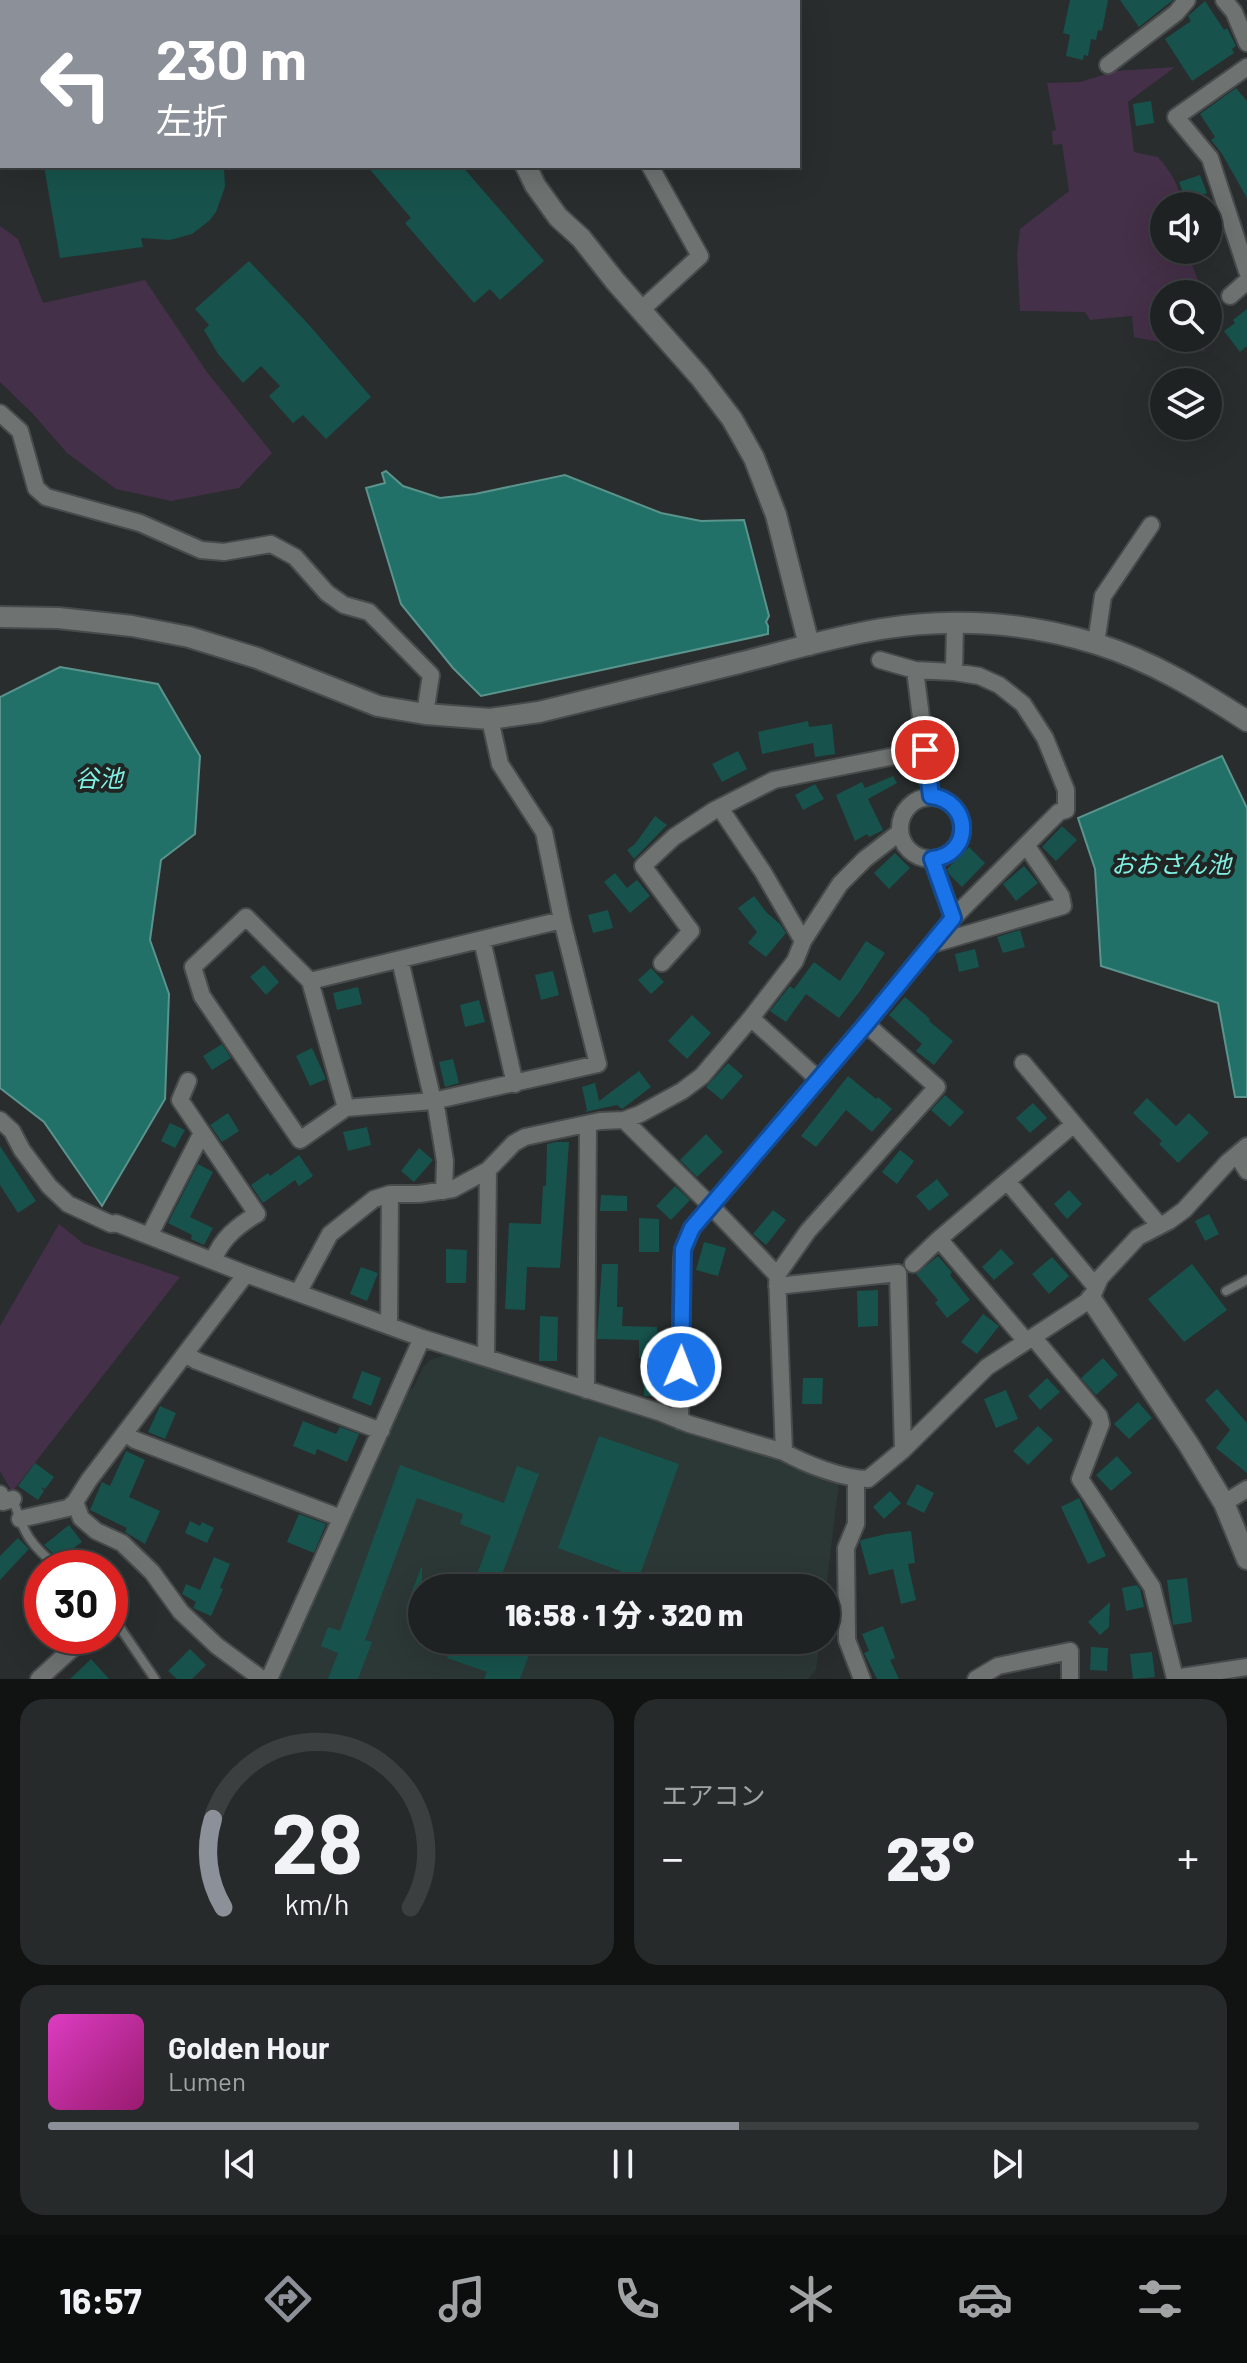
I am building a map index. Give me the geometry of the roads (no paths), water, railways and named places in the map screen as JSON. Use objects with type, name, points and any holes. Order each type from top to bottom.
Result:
[{"type":"street","points":[[1224,0],[1234,12],[1247,43]]},
{"type":"street","points":[[1108,65],[1176,13],[1182,2]]},
{"type":"street","points":[[1247,67],[1176,117],[1210,158],[1247,271]]},
{"type":"street","points":[[527,168],[558,217],[581,238],[723,408],[754,458],[776,515],[809,645]]},
{"type":"street","points":[[641,310],[700,256],[651,168]]},
{"type":"street","points":[[1230,296],[1247,281]]},
{"type":"street","points":[[0,413],[20,431],[36,488],[46,497],[140,523],[201,550],[224,552],[271,544],[295,557],[327,593],[344,605],[369,612],[431,675],[425,714]]},
{"type":"street","points":[[1096,643],[1103,596],[1151,525]]},
{"type":"street","points":[[0,617],[58,618],[132,626],[189,637],[257,658],[378,706],[425,714],[490,719],[539,712],[882,629],[955,623],[1040,630],[1096,643],[1147,662],[1247,721]]},
{"type":"street","points":[[954,672],[955,623]]},
{"type":"street","points":[[680,1421],[683,1249],[692,1228],[953,918],[1059,812],[1066,810],[1066,790],[1045,738],[1023,704],[1011,694],[979,676],[915,670],[880,660]]},
{"type":"street","points":[[915,670],[931,796]]},
{"type":"street","points":[[346,1108],[310,981],[246,917],[193,967],[202,996],[300,1140],[346,1108],[434,1100],[598,1064],[562,920],[544,832],[500,764],[490,719]]},
{"type":"street","points":[[662,963],[691,931],[643,866],[674,837],[720,808],[774,780],[925,750]]},
{"type":"street","points":[[931,796],[948,801],[955,807],[963,826],[957,846],[949,854],[932,859],[918,857],[909,851],[900,832],[903,813],[918,799],[931,796]]},
{"type":"street","points":[[720,808],[763,872],[803,941]]},
{"type":"street","points":[[298,1293],[330,1234],[374,1199],[390,1194],[453,1189],[488,1170],[514,1143],[525,1137],[600,1121],[624,1120],[682,1091],[702,1076],[795,961],[803,941],[840,884],[865,859],[900,832]]},
{"type":"street","points":[[931,945],[1063,906],[1061,896],[1026,845]]},
{"type":"street","points":[[932,859],[953,918]]},
{"type":"street","points":[[310,981],[562,920]]},
{"type":"street","points":[[482,940],[515,1084]]},
{"type":"street","points":[[400,960],[434,1100],[445,1161],[444,1191]]},
{"type":"street","points":[[751,1018],[818,1079]]},
{"type":"street","points":[[784,1452],[777,1281],[808,1231],[937,1087],[866,1024]]},
{"type":"street","points":[[1023,1063],[1159,1225]]},
{"type":"street","points":[[188,1081],[180,1100],[257,1214],[227,1236],[213,1261]]},
{"type":"street","points":[[0,1120],[12,1131],[49,1186],[68,1204],[111,1224],[116,1223],[422,1338],[784,1452],[856,1479],[868,1479],[903,1450],[987,1367],[1093,1293],[1100,1278],[1138,1237],[1184,1210],[1242,1150]]},
{"type":"street","points":[[624,1120],[711,1206],[777,1281]]},
{"type":"street","points":[[586,1390],[588,1124]]},
{"type":"street","points":[[913,1264],[1074,1124]]},
{"type":"street","points":[[149,1236],[202,1133]]},
{"type":"street","points":[[1242,1150],[1247,1171]]},
{"type":"street","points":[[486,1358],[488,1170]]},
{"type":"street","points":[[1007,1181],[1093,1293],[1224,1503],[1247,1559]]},
{"type":"street","points":[[389,1326],[390,1194]]},
{"type":"street","points":[[939,1239],[1099,1416],[1101,1424],[1080,1479],[1152,1587],[1175,1679],[1247,1667]]},
{"type":"street","points":[[777,1281],[898,1273],[903,1450]]},
{"type":"street","points":[[20,1519],[68,1508],[75,1502],[246,1274]]},
{"type":"street","points":[[269,1679],[422,1338]]},
{"type":"street","points":[[185,1354],[381,1431]]},
{"type":"street","points":[[125,1433],[135,1440],[341,1518]]},
{"type":"street","points":[[856,1479],[856,1524],[846,1548],[847,1640],[857,1677]]},
{"type":"street","points":[[1224,1503],[1247,1489]]},
{"type":"street","points":[[75,1502],[81,1518],[96,1531],[122,1543],[152,1572],[181,1612],[217,1646],[262,1679]]},
{"type":"street","points":[[976,1679],[1070,1651],[1070,1679]]},
{"type":"street","points":[[39,1679],[66,1654]]},
{"type":"lane","points":[[1226,1291],[1247,1280]]},
{"type":"lane","points":[[7,1496],[37,1550]]},
{"type":"lane","points":[[128,1639],[155,1679]]},
{"type":"water","points":[[386,471],[403,486],[440,498],[565,475],[661,513],[701,521],[744,520],[769,616],[766,622],[768,634],[481,696],[453,668],[401,604],[366,488],[385,483],[382,473]]},
{"type":"water","name":"谷池","points":[[60,667],[158,684],[200,756],[195,834],[161,860],[150,940],[169,994],[165,1099],[102,1206],[44,1122],[0,1088],[0,697]]},
{"type":"water","name":"おおさん池","points":[[1222,756],[1247,808],[1247,1097],[1235,1097],[1218,1003],[1101,966],[1095,869],[1078,818]]}]
